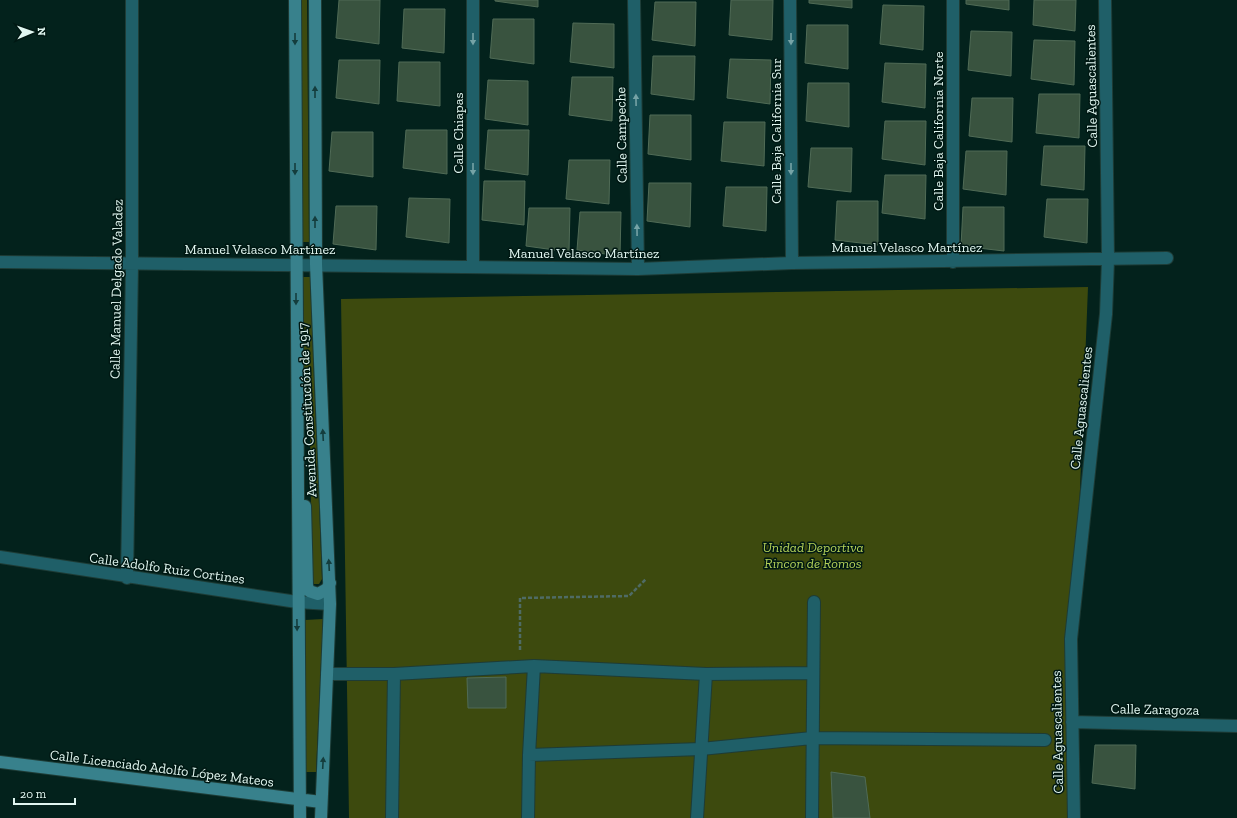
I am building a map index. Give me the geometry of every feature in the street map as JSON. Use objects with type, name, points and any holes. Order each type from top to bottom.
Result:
[{"type":"street","name":"Calle Manuel Delgado Valadez","points":[[127,578],[132,264],[132,0]]},
{"type":"street","name":"Avenida Constitución de 1917","points":[[294,0],[297,602],[300,818]]},
{"type":"street","name":"Avenida Constitución de 1917","points":[[315,0],[316,264],[330,583],[321,818]]},
{"type":"street","name":"Calle Chiapas","points":[[473,0],[473,267]]},
{"type":"street","name":"Calle Campeche","points":[[634,0],[638,269]]},
{"type":"street","name":"Calle Baja California Sur","points":[[790,0],[792,263]]},
{"type":"street","name":"Calle Baja California Norte","points":[[953,0],[953,262]]},
{"type":"street","name":"Calle Aguascalientes","points":[[1074,818],[1071,639],[1106,314],[1108,260],[1105,0]]},
{"type":"street","name":"Manuel Velasco Martínez","points":[[0,262],[316,264],[638,269],[792,263],[1108,260],[1167,258]]},
{"type":"street","points":[[296,410],[304,440],[306,580],[309,591],[318,594],[327,589],[330,583]]},
{"type":"street","name":"Calle Adolfo Ruiz Cortines","points":[[0,558],[297,602],[330,604]]},
{"type":"street","points":[[812,818],[814,602]]},
{"type":"street","points":[[528,818],[529,755],[534,666]]},
{"type":"street","points":[[327,674],[394,674],[534,666],[706,674],[813,673]]},
{"type":"street","points":[[392,818],[394,674]]},
{"type":"street","points":[[697,818],[706,674]]},
{"type":"street","name":"Calle Zaragoza","points":[[1072,722],[1237,726]]},
{"type":"street","points":[[529,755],[701,749],[812,738],[1045,740]]},
{"type":"street","name":"Calle Licenciado Adolfo López Mateos","points":[[0,762],[321,802]]},
{"type":"path","points":[[521,667],[520,598],[629,596],[646,579]]},
{"type":"green space","points":[[300,0],[307,0],[309,242],[301,242]]},
{"type":"green space","points":[[303,277],[310,277],[322,579],[319,584],[314,584],[312,579],[310,435],[304,405]]},
{"type":"green space","name":"Unidad Deportiva Rincon de Romos","points":[[1088,287],[1067,818],[349,818],[341,299]]},
{"type":"green space","points":[[323,619],[316,772],[306,772],[305,620]]},
{"type":"building","points":[[339,0],[380,0],[379,44],[336,38]]},
{"type":"building","points":[[538,0],[538,7],[495,1]]},
{"type":"building","points":[[731,0],[773,0],[772,40],[729,35]]},
{"type":"building","points":[[809,0],[852,0],[852,8],[809,3]]},
{"type":"building","points":[[966,0],[1009,0],[1009,10],[966,4]]},
{"type":"building","points":[[1034,0],[1076,0],[1075,31],[1033,25]]},
{"type":"building","points":[[655,2],[696,2],[695,46],[652,40]]},
{"type":"building","points":[[883,5],[924,6],[923,50],[880,44]]},
{"type":"building","points":[[404,9],[445,9],[444,53],[402,48]]},
{"type":"building","points":[[493,19],[534,19],[534,64],[490,58]]},
{"type":"building","points":[[573,23],[614,24],[614,68],[570,62]]},
{"type":"building","points":[[807,25],[848,25],[848,69],[805,63]]},
{"type":"building","points":[[971,31],[1012,32],[1011,76],[968,70]]},
{"type":"building","points":[[1034,40],[1075,41],[1074,85],[1031,79]]},
{"type":"building","points":[[653,56],[695,56],[694,100],[651,94]]},
{"type":"building","points":[[730,59],[771,60],[770,104],[727,98]]},
{"type":"building","points":[[339,60],[380,60],[379,104],[336,98]]},
{"type":"building","points":[[399,62],[440,62],[440,106],[397,101]]},
{"type":"building","points":[[885,63],[926,64],[925,108],[882,102]]},
{"type":"building","points":[[572,77],[613,77],[612,121],[569,115]]},
{"type":"building","points":[[488,80],[528,81],[528,125],[485,119]]},
{"type":"building","points":[[808,83],[849,83],[849,127],[806,121]]},
{"type":"building","points":[[1039,94],[1080,94],[1079,138],[1036,133]]},
{"type":"building","points":[[972,98],[1013,98],[1012,142],[969,136]]},
{"type":"building","points":[[650,115],[691,115],[691,160],[648,154]]},
{"type":"building","points":[[885,121],[926,121],[925,165],[882,159]]},
{"type":"building","points":[[724,122],[765,122],[764,166],[721,161]]},
{"type":"building","points":[[406,130],[447,130],[447,174],[403,168]]},
{"type":"building","points":[[488,130],[529,130],[528,175],[485,169]]},
{"type":"building","points":[[332,132],[373,132],[373,177],[329,171]]},
{"type":"building","points":[[1044,146],[1085,146],[1084,190],[1041,185]]},
{"type":"building","points":[[811,148],[852,148],[851,192],[808,187]]},
{"type":"building","points":[[966,151],[1007,151],[1006,195],[963,189]]},
{"type":"building","points":[[569,160],[610,160],[609,204],[566,199]]},
{"type":"building","points":[[885,175],[926,175],[925,219],[882,213]]},
{"type":"building","points":[[484,181],[525,181],[524,225],[482,220]]},
{"type":"building","points":[[649,183],[691,183],[690,227],[647,221]]},
{"type":"building","points":[[726,187],[767,187],[766,231],[723,226]]},
{"type":"building","points":[[409,198],[450,199],[449,243],[406,237]]},
{"type":"building","points":[[1047,199],[1088,199],[1087,243],[1044,237]]},
{"type":"building","points":[[837,201],[878,201],[878,245],[835,240]]},
{"type":"building","points":[[336,206],[377,206],[376,250],[333,244]]},
{"type":"building","points":[[963,207],[1004,207],[1004,251],[961,246]]},
{"type":"building","points":[[529,208],[570,208],[569,252],[526,246]]},
{"type":"building","points":[[580,212],[621,212],[620,256],[577,250]]},
{"type":"building","points":[[506,677],[506,708],[468,708],[467,678]]},
{"type":"building","points":[[1095,745],[1136,745],[1135,789],[1092,783]]},
{"type":"building","points":[[831,772],[865,777],[870,818],[833,818]]}]
